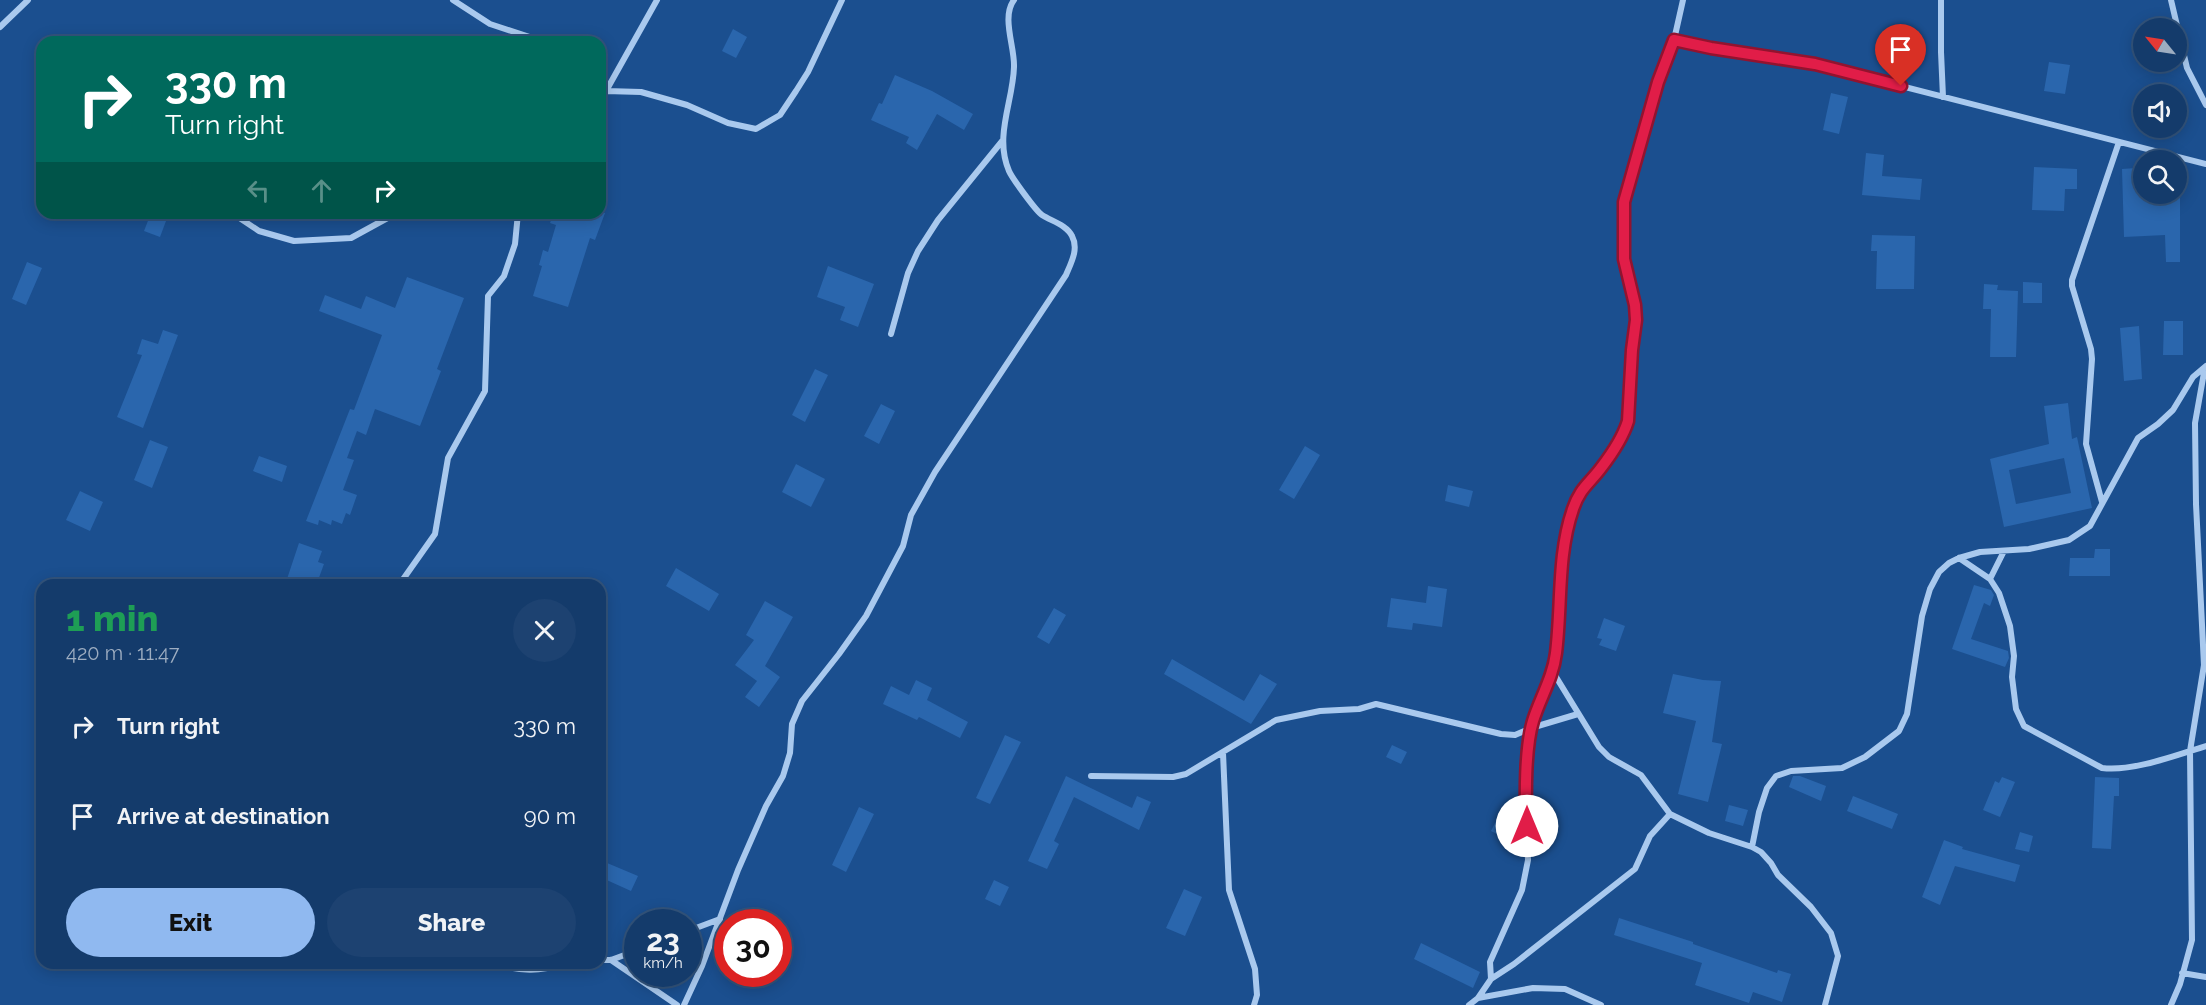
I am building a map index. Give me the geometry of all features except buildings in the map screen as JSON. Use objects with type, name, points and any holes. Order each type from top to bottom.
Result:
[{"type":"street","points":[[0,27],[28,0]]},
{"type":"street","points":[[453,0],[490,24],[527,36]]},
{"type":"street","points":[[657,0],[606,91],[640,92],[687,105],[728,123],[756,129],[780,115],[808,72],[842,0]]},
{"type":"street","points":[[724,909],[766,806],[783,776],[790,753],[792,724],[802,701],[866,615],[903,546],[911,514],[935,472],[1066,275],[1075,253],[1072,236],[1062,226],[1040,214],[1009,172],[1002,140],[1005,114],[1014,80],[1015,54],[1009,22],[1010,6],[1014,0]]},
{"type":"street","points":[[1491,979],[1490,962],[1522,890],[1528,860],[1526,809],[1531,728],[1553,672],[1560,619],[1563,546],[1572,509],[1581,489],[1601,469],[1626,429],[1628,421],[1636,320],[1635,305],[1624,259],[1624,202],[1658,82],[1674,40],[1683,0]]},
{"type":"street","points":[[1941,0],[1943,98]]},
{"type":"street","points":[[2171,0],[2187,68],[2206,105]]},
{"type":"street","points":[[1674,40],[1815,64],[2206,164]]},
{"type":"street","points":[[891,334],[908,273],[918,251],[938,220],[1002,140]]},
{"type":"street","points":[[2102,502],[2086,444],[2091,349],[2072,286],[2119,142]]},
{"type":"street","points":[[241,219],[259,231],[294,241],[351,237],[385,219]]},
{"type":"street","points":[[403,579],[435,534],[448,458],[485,391],[488,296],[504,276],[515,244],[517,219]]},
{"type":"street","points":[[1752,847],[1759,812],[1767,788],[1776,776],[1791,771],[1842,768],[1864,757],[1899,730],[1907,714],[1922,616],[1930,589],[1939,572],[1959,558],[1980,552],[2029,549],[2069,540],[2090,526],[2138,438],[2173,410],[2193,377],[2205,366]]},
{"type":"street","points":[[2171,1005],[2178,991],[2192,940],[2190,751],[2204,665],[2196,504],[2195,423],[2205,366]]},
{"type":"street","points":[[1990,579],[2004,551]]},
{"type":"street","points":[[1959,558],[1990,579],[1999,592],[2010,626],[2014,656],[2012,677],[2016,709],[2024,726],[2102,768],[2110,769],[2142,764],[2206,746]]},
{"type":"street","points":[[1553,672],[1599,747],[1610,757],[1641,775],[1670,814],[1709,833],[1752,847],[1772,863],[1778,875],[1811,907],[1831,933],[1838,956],[1825,1005]]},
{"type":"street","points":[[1091,776],[1173,777],[1186,774],[1276,720],[1320,711],[1359,709],[1377,704],[1501,734],[1515,735],[1578,714]]},
{"type":"street","points":[[1223,753],[1229,890],[1256,969],[1257,994],[1254,1005]]},
{"type":"street","points":[[1469,1005],[1478,998],[1491,979],[1514,964],[1635,869],[1650,836],[1670,814]]},
{"type":"street","points":[[684,1005],[714,935]]},
{"type":"street","points":[[606,960],[624,955]]},
{"type":"street","points":[[611,960],[677,1005]]},
{"type":"street","points":[[510,969],[540,971],[547,969]]},
{"type":"street","points":[[2182,973],[2206,977]]},
{"type":"street","points":[[1478,998],[1533,988],[1565,989],[1601,1005]]},
{"type":"route","points":[[1527,826],[1527,772],[1531,728],[1553,672],[1560,619],[1563,546],[1572,509],[1581,489],[1601,469],[1626,429],[1628,421],[1636,320],[1635,305],[1624,259],[1624,202],[1658,82],[1674,40],[1815,64],[1901,86]]}]
